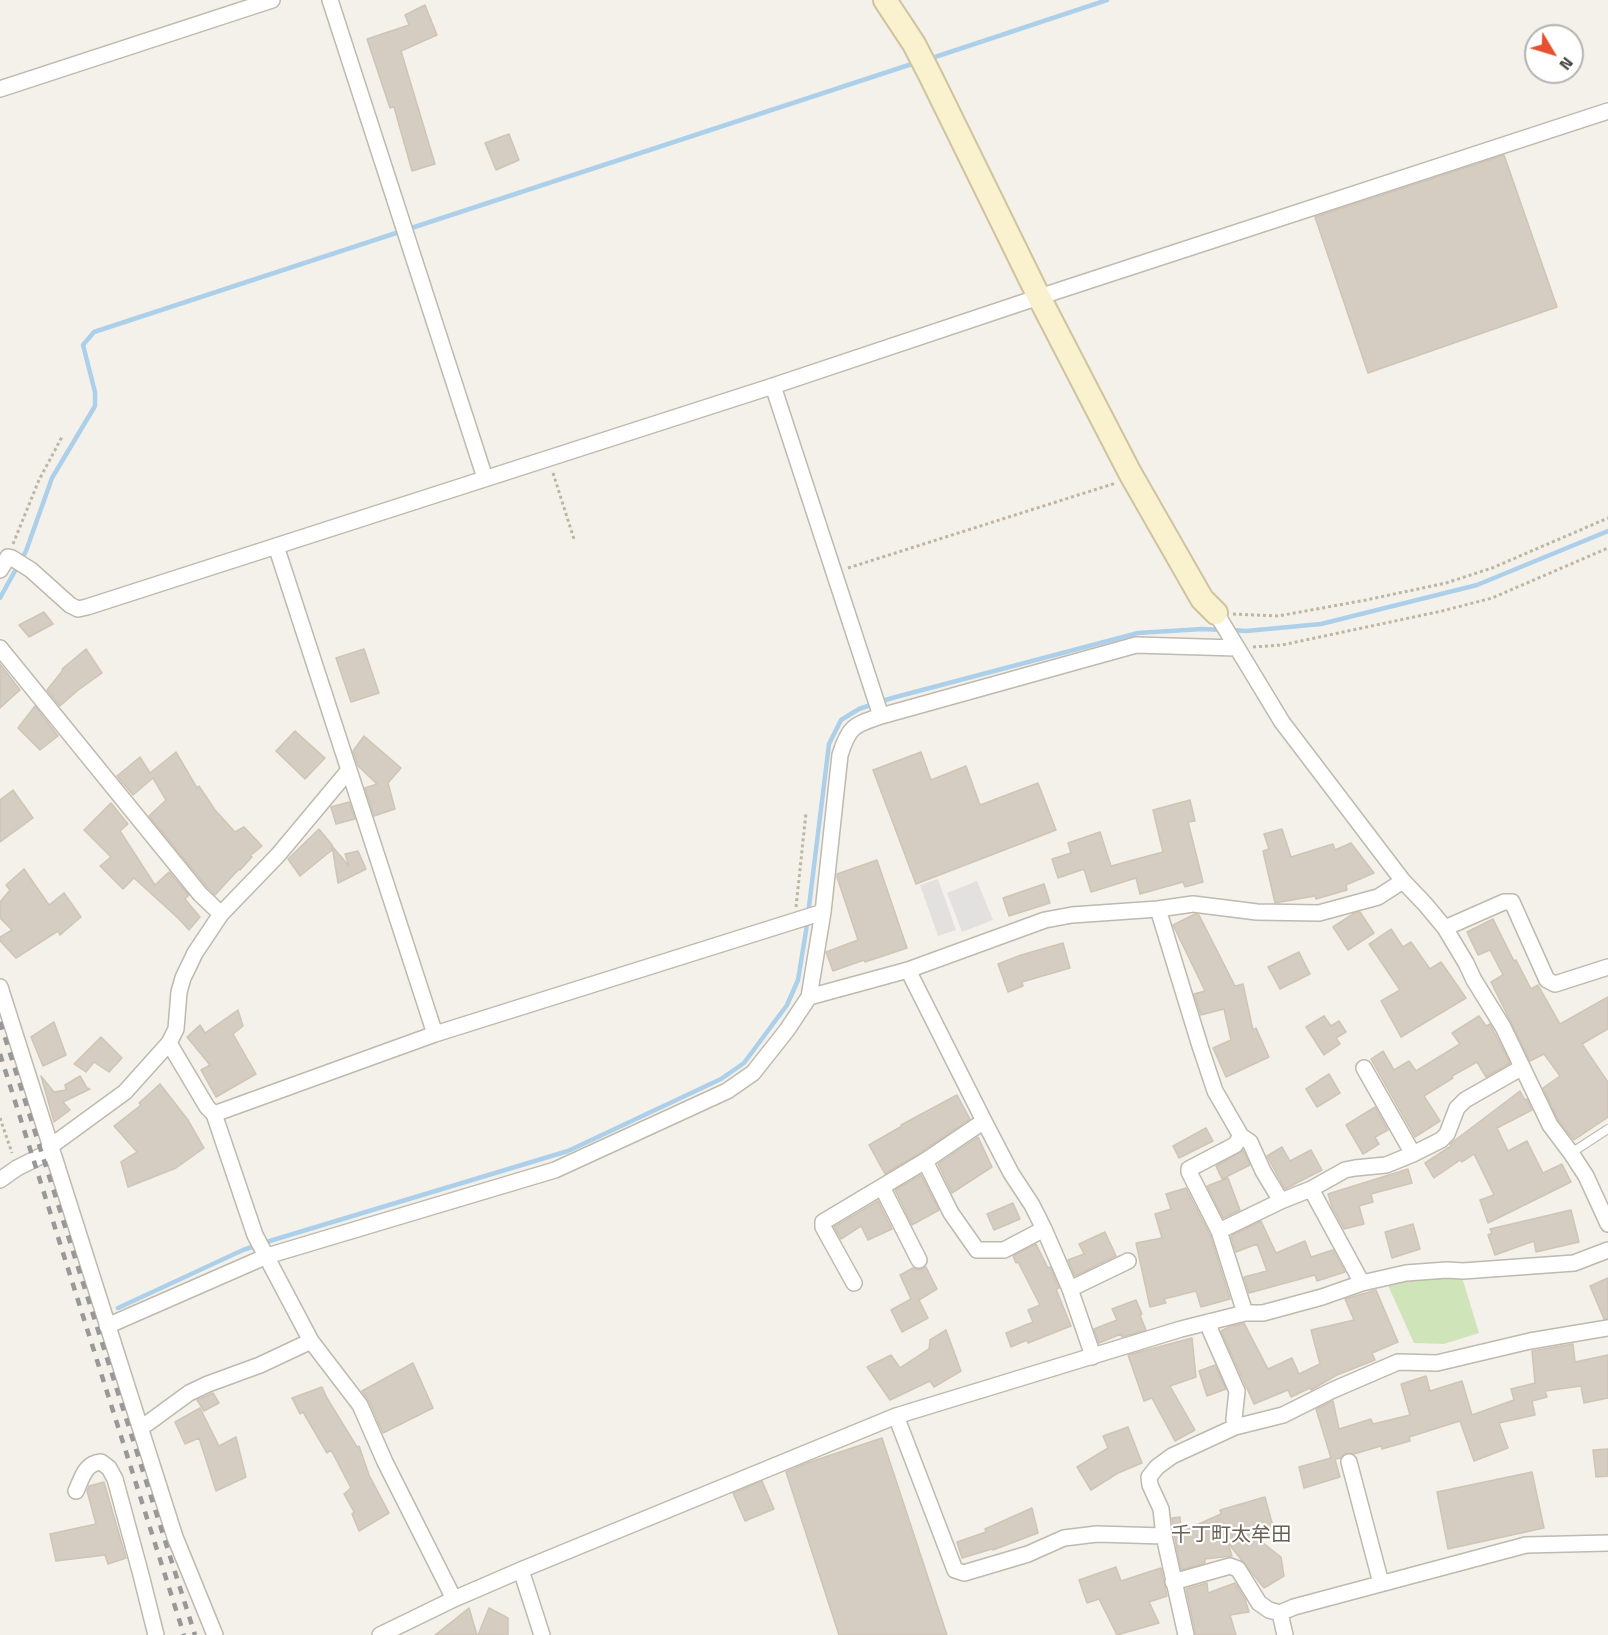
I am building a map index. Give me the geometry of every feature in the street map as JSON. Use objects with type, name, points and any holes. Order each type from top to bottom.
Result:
[{"type":"street","points":[[0,89],[272,0]]},
{"type":"street","points":[[330,0],[485,478]]},
{"type":"street","points":[[885,0],[914,44],[1039,297],[1132,478],[1202,599],[1218,617],[1282,722],[1403,881],[1445,928],[1503,1028],[1550,1125],[1586,1176],[1608,1224]]},
{"type":"street","points":[[6,562],[31,570],[70,605],[78,609],[772,386],[1608,111]]},
{"type":"street","points":[[772,386],[880,714]]},
{"type":"street","points":[[276,546],[435,1034]]},
{"type":"street","points":[[107,1326],[265,1253],[555,1170],[727,1091],[753,1073],[787,1030],[809,997],[840,754],[846,736],[857,724],[880,714],[1136,645],[1234,645]]},
{"type":"street","points":[[0,648],[200,894],[220,914]]},
{"type":"street","points":[[0,1180],[17,1168],[43,1155],[51,1146],[125,1092],[169,1043],[176,1029],[179,992],[183,978],[195,953],[220,914],[278,855],[349,770]]},
{"type":"street","points":[[809,997],[908,970],[1045,920],[1072,915],[1158,909],[1193,904],[1257,912],[1319,913],[1378,897],[1403,881]]},
{"type":"street","points":[[1445,928],[1504,902],[1512,902],[1546,980],[1556,984],[1608,967]]},
{"type":"street","points":[[1158,909],[1215,1090],[1241,1136],[1250,1142],[1263,1171],[1281,1201]]},
{"type":"street","points":[[214,1114],[435,1034],[819,913]]},
{"type":"street","points":[[908,970],[984,1121],[1044,1229],[1070,1289],[1092,1357]]},
{"type":"street","points":[[0,987],[175,1537],[215,1635]]},
{"type":"street","points":[[169,1043],[207,1107],[214,1114],[255,1235],[311,1341],[360,1405],[454,1599]]},
{"type":"street","points":[[1364,1068],[1413,1154]]},
{"type":"street","points":[[1219,1231],[1311,1189],[1345,1170],[1386,1165],[1441,1140],[1447,1134],[1457,1108],[1466,1100],[1521,1068]]},
{"type":"street","points":[[854,1283],[823,1222],[925,1161],[984,1121]]},
{"type":"street","points":[[1241,1136],[1235,1145],[1189,1169],[1189,1172],[1219,1231],[1245,1313]]},
{"type":"street","points":[[925,1161],[951,1213],[977,1250],[1004,1250],[1044,1229]]},
{"type":"street","points":[[882,1187],[919,1260]]},
{"type":"street","points":[[1311,1189],[1362,1283]]},
{"type":"street","points":[[380,1635],[521,1570],[896,1416],[1181,1329],[1245,1313],[1263,1313],[1362,1283],[1406,1273],[1575,1263],[1608,1250]]},
{"type":"street","points":[[1070,1289],[1128,1261]]},
{"type":"street","points":[[1208,1322],[1237,1391],[1235,1428]]},
{"type":"street","points":[[1186,1635],[1173,1582],[1161,1509],[1150,1485],[1149,1477],[1157,1467],[1172,1456],[1235,1428],[1283,1415],[1332,1390],[1398,1362],[1437,1363],[1530,1341],[1608,1328]]},
{"type":"street","points":[[140,1426],[148,1423],[189,1393],[260,1365],[311,1341]]},
{"type":"street","points":[[896,1416],[956,1570],[964,1573],[1028,1554],[1064,1538],[1097,1534],[1164,1536]]},
{"type":"street","points":[[76,1491],[87,1467],[94,1462],[101,1462],[109,1468],[115,1479],[156,1635]]},
{"type":"street","points":[[1348,1462],[1381,1583]]},
{"type":"street","points":[[1173,1582],[1230,1566],[1238,1569],[1259,1604],[1280,1613],[1381,1583],[1527,1545],[1608,1543]]},
{"type":"street","points":[[521,1570],[543,1635]]},
{"type":"street","points":[[1280,1613],[1285,1635]]},
{"type":"lane","points":[[1571,1153],[1608,1130]]},
{"type":"path","points":[[6,562],[39,480],[63,435]]},
{"type":"path","points":[[548,457],[574,539]]},
{"type":"path","points":[[834,572],[1132,478]]},
{"type":"path","points":[[1218,617],[1278,616],[1446,583],[1492,568],[1608,518]]},
{"type":"path","points":[[1234,645],[1282,645],[1442,611],[1492,598],[1608,548]]},
{"type":"path","points":[[796,920],[806,813]]},
{"type":"path","points":[[0,1118],[17,1168]]},
{"type":"green space","points":[[1461,1274],[1479,1333],[1444,1344],[1414,1343],[1386,1281]]},
{"type":"shaded area","points":[[938,879],[956,930],[938,936],[920,885]]},
{"type":"shaded area","points":[[977,881],[993,920],[962,932],[947,893]]},
{"type":"building","points":[[425,5],[437,35],[401,51],[435,164],[412,171],[394,107],[390,108],[367,39],[409,25],[405,15]]},
{"type":"building","points":[[509,134],[519,160],[496,170],[485,143]]},
{"type":"building","points":[[1504,155],[1557,307],[1368,373],[1315,217]]},
{"type":"building","points":[[44,612],[53,624],[29,637],[19,625]]},
{"type":"building","points":[[86,649],[102,673],[60,706],[47,690],[62,669]]},
{"type":"building","points":[[364,649],[379,693],[351,702],[336,658]]},
{"type":"building","points":[[0,664],[20,690],[0,708]]},
{"type":"building","points":[[35,706],[58,736],[40,750],[18,728]]},
{"type":"building","points":[[295,731],[325,758],[305,779],[276,751]]},
{"type":"building","points":[[364,736],[401,768],[388,783],[395,809],[374,816],[365,788],[377,784],[358,766],[353,751]]},
{"type":"building","points":[[176,752],[197,788],[199,786],[215,810],[235,832],[244,827],[262,846],[215,895],[149,816],[166,800],[153,778],[133,795],[117,776],[140,757],[150,773]]},
{"type":"building","points":[[921,752],[931,780],[966,766],[980,805],[1038,783],[1056,830],[916,884],[873,770]]},
{"type":"building","points":[[13,790],[33,818],[0,842],[0,800]]},
{"type":"building","points":[[1190,800],[1195,821],[1188,822],[1203,882],[1185,887],[1183,882],[1140,894],[1136,878],[1091,892],[1084,869],[1058,878],[1052,859],[1071,853],[1068,843],[1100,832],[1111,866],[1163,852],[1153,810]]},
{"type":"building","points":[[349,802],[355,819],[336,824],[331,807]]},
{"type":"building","points":[[111,803],[128,824],[120,831],[155,885],[169,872],[189,895],[185,899],[200,917],[189,930],[134,878],[123,889],[100,866],[111,857],[84,830]]},
{"type":"building","points":[[319,829],[332,845],[332,850],[300,876],[288,859]]},
{"type":"building","points":[[1282,829],[1291,857],[1333,844],[1335,850],[1351,843],[1374,873],[1346,885],[1347,890],[1316,899],[1315,896],[1275,903],[1263,851],[1269,849],[1264,834]]},
{"type":"building","points":[[332,846],[349,866],[345,854],[358,851],[366,869],[338,883]]},
{"type":"building","points":[[877,860],[907,948],[833,971],[826,952],[858,940],[837,874]]},
{"type":"building","points":[[24,869],[49,905],[64,893],[81,917],[60,935],[58,931],[16,958],[0,941],[0,937],[12,930],[0,918],[0,902],[10,890],[6,885]]},
{"type":"building","points":[[1044,884],[1050,903],[1009,916],[1003,898]]},
{"type":"building","points":[[1360,912],[1374,933],[1348,950],[1333,927]]},
{"type":"building","points":[[1195,914],[1199,915],[1235,986],[1243,984],[1253,1030],[1256,1028],[1269,1057],[1226,1077],[1213,1048],[1231,1040],[1224,1009],[1201,1015],[1194,994],[1205,991],[1173,925]]},
{"type":"building","points":[[1493,919],[1531,989],[1538,985],[1560,1024],[1608,997],[1608,1029],[1582,1044],[1608,1082],[1608,1117],[1574,1140],[1558,1120],[1543,1088],[1560,1076],[1544,1054],[1530,1061],[1491,982],[1503,975],[1490,950],[1478,955],[1467,932]]},
{"type":"building","points":[[1391,929],[1403,947],[1411,942],[1430,969],[1441,962],[1466,998],[1401,1037],[1381,1001],[1400,990],[1369,944]]},
{"type":"building","points":[[1063,943],[1070,968],[1022,982],[1023,986],[1008,992],[998,964]]},
{"type":"building","points":[[1299,952],[1310,974],[1280,989],[1268,967]]},
{"type":"building","points":[[238,1010],[243,1026],[233,1034],[256,1074],[216,1097],[201,1070],[210,1065],[187,1037],[200,1025],[205,1033]]},
{"type":"building","points":[[1324,1016],[1331,1026],[1339,1021],[1346,1032],[1336,1038],[1340,1044],[1324,1055],[1306,1027]]},
{"type":"building","points":[[1479,1016],[1486,1026],[1490,1024],[1510,1063],[1486,1077],[1477,1062],[1424,1096],[1440,1121],[1415,1137],[1371,1059],[1383,1051],[1394,1070],[1409,1061],[1416,1071],[1460,1044],[1452,1033]]},
{"type":"building","points":[[54,1022],[66,1055],[43,1066],[31,1037]]},
{"type":"building","points":[[101,1037],[122,1058],[109,1072],[94,1062],[86,1072],[74,1064]]},
{"type":"building","points":[[1329,1074],[1340,1093],[1317,1107],[1306,1089]]},
{"type":"building","points":[[41,1076],[54,1092],[66,1090],[65,1085],[80,1076],[90,1089],[63,1102],[70,1110],[54,1122]]},
{"type":"building","points":[[160,1084],[188,1120],[204,1148],[176,1168],[128,1187],[121,1162],[137,1152],[114,1126],[141,1105],[139,1103]]},
{"type":"building","points":[[1520,1091],[1532,1110],[1497,1128],[1508,1151],[1527,1141],[1543,1173],[1562,1164],[1571,1182],[1488,1223],[1480,1200],[1494,1195],[1474,1154],[1462,1162],[1460,1160],[1434,1178],[1425,1163],[1451,1146],[1450,1144]]},
{"type":"building","points":[[957,1095],[970,1119],[885,1174],[869,1145]]},
{"type":"building","points":[[1375,1107],[1388,1130],[1375,1137],[1379,1144],[1363,1154],[1346,1125]]},
{"type":"building","points":[[1206,1128],[1213,1141],[1179,1158],[1173,1146]]},
{"type":"building","points":[[978,1137],[992,1167],[952,1193],[938,1164]]},
{"type":"building","points":[[1282,1147],[1290,1161],[1311,1150],[1322,1170],[1285,1189],[1267,1156]]},
{"type":"building","points":[[1243,1150],[1250,1165],[1222,1179],[1216,1166]]},
{"type":"building","points":[[1408,1169],[1412,1183],[1371,1194],[1373,1202],[1359,1206],[1364,1224],[1344,1229],[1328,1194]]},
{"type":"building","points":[[921,1175],[939,1210],[912,1225],[895,1190]]},
{"type":"building","points":[[1228,1178],[1240,1210],[1223,1218],[1207,1186]]},
{"type":"building","points":[[1186,1188],[1210,1235],[1230,1299],[1201,1307],[1196,1291],[1164,1299],[1166,1303],[1150,1307],[1136,1243],[1162,1238],[1155,1214],[1171,1209],[1166,1194]]},
{"type":"building","points":[[878,1201],[892,1229],[868,1240],[861,1226],[841,1239],[834,1227]]},
{"type":"building","points":[[1013,1203],[1020,1219],[994,1230],[987,1214]]},
{"type":"building","points":[[1571,1210],[1579,1242],[1536,1252],[1534,1241],[1495,1255],[1488,1235],[1492,1233],[1490,1229]]},
{"type":"building","points":[[1261,1221],[1276,1253],[1305,1241],[1311,1257],[1333,1250],[1345,1272],[1317,1281],[1315,1275],[1249,1293],[1244,1277],[1267,1271],[1257,1244],[1236,1252],[1231,1236]]},
{"type":"building","points":[[1413,1224],[1420,1249],[1392,1258],[1385,1232]]},
{"type":"building","points":[[1105,1232],[1116,1256],[1075,1276],[1068,1260],[1084,1254],[1079,1244]]},
{"type":"building","points":[[1036,1244],[1059,1288],[1056,1289],[1071,1326],[1028,1343],[1027,1340],[1011,1347],[1006,1333],[1033,1322],[1028,1310],[1040,1305],[1013,1256]]},
{"type":"building","points":[[926,1267],[937,1289],[919,1300],[928,1318],[902,1332],[891,1310],[911,1299],[900,1275],[913,1268],[919,1270]]},
{"type":"building","points":[[1608,1278],[1608,1318],[1604,1319],[1590,1286]]},
{"type":"building","points":[[1376,1290],[1398,1342],[1372,1353],[1375,1360],[1337,1375],[1311,1390],[1310,1388],[1291,1397],[1288,1390],[1254,1404],[1221,1331],[1244,1323],[1268,1369],[1292,1358],[1299,1374],[1320,1364],[1311,1330],[1354,1320],[1345,1299]]},
{"type":"building","points":[[1136,1300],[1146,1330],[1122,1337],[1121,1334],[1099,1343],[1094,1329],[1117,1320],[1112,1309]]},
{"type":"building","points":[[946,1330],[961,1371],[934,1387],[930,1381],[890,1400],[867,1367],[891,1355],[900,1368],[929,1349],[930,1340]]},
{"type":"building","points":[[1192,1338],[1196,1377],[1170,1386],[1195,1430],[1175,1441],[1152,1398],[1144,1401],[1128,1355]]},
{"type":"building","points":[[1573,1344],[1575,1362],[1608,1355],[1608,1398],[1584,1403],[1581,1386],[1545,1391],[1547,1397],[1532,1401],[1535,1415],[1499,1423],[1508,1448],[1474,1461],[1460,1421],[1409,1437],[1410,1441],[1382,1449],[1381,1446],[1354,1454],[1346,1453],[1341,1458],[1335,1459],[1340,1477],[1304,1488],[1299,1467],[1331,1458],[1316,1409],[1333,1401],[1339,1429],[1371,1419],[1373,1424],[1410,1415],[1401,1384],[1426,1376],[1430,1391],[1462,1381],[1472,1415],[1514,1400],[1511,1389],[1535,1383],[1532,1351]]},
{"type":"building","points":[[413,1363],[433,1408],[383,1433],[362,1391]]},
{"type":"building","points":[[1215,1365],[1226,1389],[1207,1396],[1199,1371]]},
{"type":"building","points":[[322,1387],[357,1447],[359,1446],[369,1475],[389,1513],[359,1531],[352,1514],[354,1512],[344,1494],[351,1488],[331,1450],[327,1453],[303,1412],[300,1414],[292,1398]]},
{"type":"building","points":[[213,1393],[219,1403],[204,1411],[197,1400]]},
{"type":"building","points":[[200,1408],[219,1446],[236,1437],[246,1477],[216,1491],[199,1438],[185,1444],[175,1422]]},
{"type":"building","points":[[1128,1427],[1142,1463],[1118,1473],[1091,1490],[1077,1467],[1108,1448],[1103,1436]]},
{"type":"building","points":[[882,1438],[947,1635],[839,1635],[786,1472]]},
{"type":"building","points":[[1608,1449],[1608,1476],[1596,1477],[1593,1450]]},
{"type":"building","points":[[1532,1472],[1544,1528],[1448,1549],[1437,1492]]},
{"type":"building","points":[[762,1481],[774,1509],[745,1521],[733,1493]]},
{"type":"building","points":[[104,1482],[126,1558],[108,1564],[105,1555],[56,1561],[50,1534],[96,1524],[87,1491],[89,1486]]},
{"type":"building","points":[[1265,1497],[1275,1534],[1258,1539],[1281,1557],[1284,1576],[1264,1588],[1228,1543],[1232,1556],[1205,1559],[1205,1563],[1181,1570],[1172,1518],[1180,1517],[1181,1532],[1221,1514],[1220,1510]]},
{"type":"building","points":[[1032,1508],[1038,1533],[993,1550],[962,1558],[957,1542],[986,1532],[985,1529]]},
{"type":"building","points":[[1116,1567],[1121,1581],[1161,1568],[1167,1596],[1149,1602],[1159,1623],[1117,1635],[1099,1599],[1087,1603],[1079,1580]]},
{"type":"building","points":[[1207,1583],[1208,1593],[1235,1583],[1245,1599],[1249,1612],[1230,1615],[1236,1635],[1196,1635],[1186,1589]]},
{"type":"building","points":[[469,1608],[477,1635],[435,1635]]},
{"type":"building","points":[[489,1608],[508,1618],[508,1635],[478,1635]]},
{"type":"waterway","points":[[929,59],[1107,0]]},
{"type":"waterway","points":[[0,598],[26,551],[52,478],[95,406],[95,392],[83,345],[94,332],[915,63]]},
{"type":"waterway","points":[[1231,630],[1246,631],[1321,624],[1477,585],[1608,531]]},
{"type":"waterway","points":[[118,1308],[243,1250],[568,1151],[721,1079],[744,1063],[787,1005],[798,980],[829,744],[841,720],[859,709],[892,698],[1138,633],[1223,630]]},
{"type":"railway","points":[[0,1022],[195,1635]]},
{"type":"railway","points":[[0,1054],[184,1635]]},
{"type":"district","name":"千丁町太牟田","points":[[1231,1536]]}]
